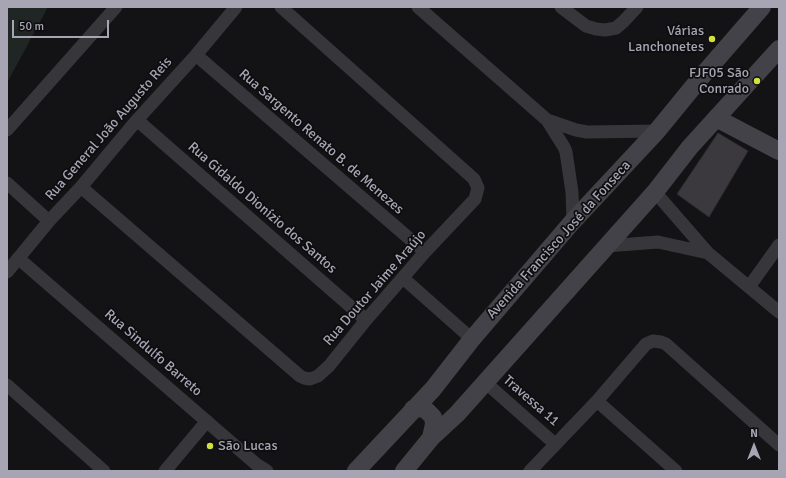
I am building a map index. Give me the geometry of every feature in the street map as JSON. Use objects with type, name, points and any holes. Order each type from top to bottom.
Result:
[{"type":"main road","name":"Avenida Francisco José da Fonseca","points":[[356,471],[413,408],[433,389],[472,339],[573,221],[657,131],[702,76],[762,7]]},
{"type":"main road","points":[[404,471],[431,438],[457,414],[655,192],[690,147],[779,50]]},
{"type":"main road","points":[[716,118],[779,151]]},
{"type":"main road","points":[[433,389],[435,400],[441,408],[449,413],[457,414]]},
{"type":"main road","points":[[413,408],[424,408],[433,417],[434,424],[431,438]]},
{"type":"street","points":[[10,123],[116,7]]},
{"type":"street","name":"Rua General João Augusto Reis","points":[[7,272],[49,221],[81,187],[137,120],[196,55],[236,7]]},
{"type":"street","name":"Rua Doutor Jaime Araújo","points":[[81,187],[304,378],[310,379],[318,376],[329,366],[366,320],[425,252],[476,199],[478,188],[476,182],[281,7]]},
{"type":"street","points":[[418,7],[547,120],[566,152],[572,192],[573,221]]},
{"type":"street","points":[[561,7],[586,26],[605,30],[616,28],[637,7]]},
{"type":"street","name":"Rua Sargento Renato B. de Menezes","points":[[196,55],[425,252]]},
{"type":"street","name":"Rua Gidaldo Dionízio dos Santos","points":[[137,120],[366,320]]},
{"type":"street","points":[[547,120],[576,130],[587,132],[657,131]]},
{"type":"street","points":[[7,183],[49,221]]},
{"type":"street","points":[[655,192],[708,253],[779,312]]},
{"type":"street","points":[[606,246],[658,242],[708,253]]},
{"type":"street","points":[[749,287],[779,245]]},
{"type":"street","name":"Rua Sindulfo Barreto","points":[[18,258],[256,464],[267,471]]},
{"type":"street","points":[[403,278],[472,339]]},
{"type":"street","points":[[533,470],[555,444],[597,402],[646,344],[652,341],[666,344],[779,445]]},
{"type":"street","name":"Travessa 11","points":[[485,382],[555,444]]},
{"type":"street","points":[[7,385],[104,471]]},
{"type":"street","points":[[597,402],[676,471]]},
{"type":"street","points":[[165,471],[207,421]]},
{"type":"shaded area","points":[[7,7],[48,7],[7,83]]},
{"type":"building","points":[[718,133],[748,151],[709,217],[677,194]]},
{"type":"place","name":"Várias Lanchonetes","points":[[712,39]]},
{"type":"place","name":"FJF05 São Conrado","points":[[757,81]]},
{"type":"place","name":"São Lucas","points":[[210,446]]}]
